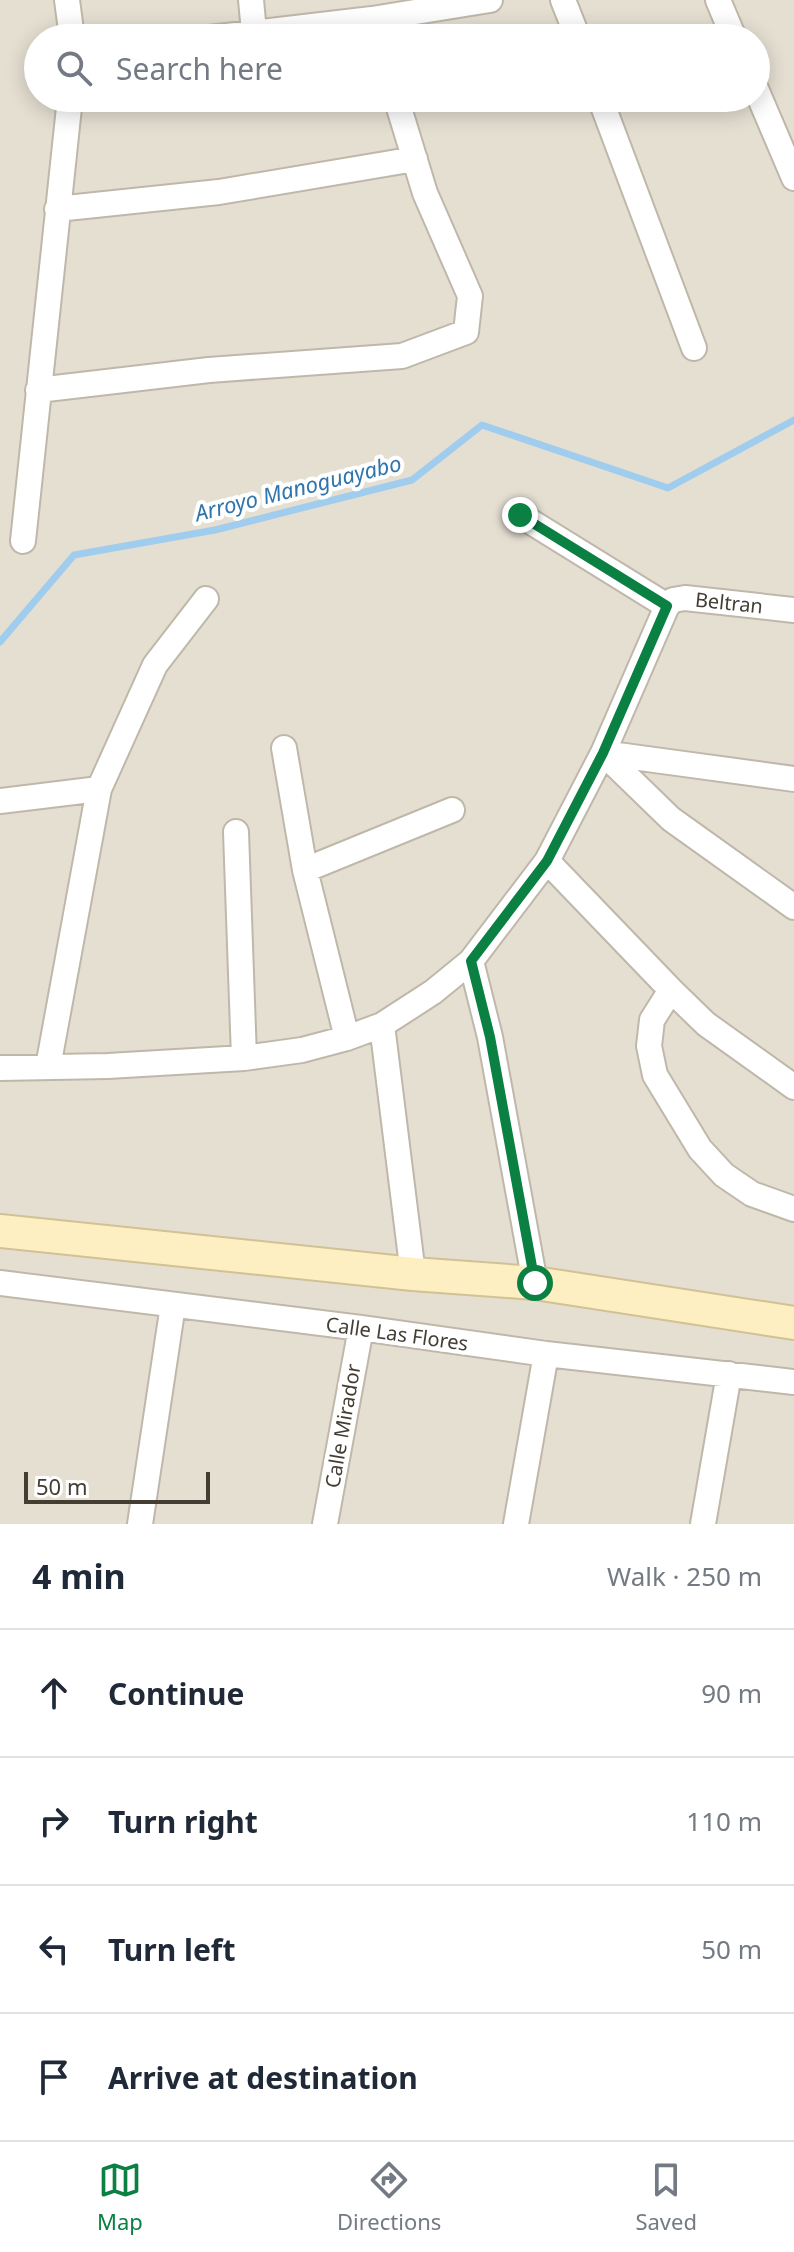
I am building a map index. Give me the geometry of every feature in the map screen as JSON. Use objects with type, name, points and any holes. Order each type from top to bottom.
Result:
[{"type":"street","points":[[67,0],[70,24]]},
{"type":"street","points":[[251,0],[253,24]]},
{"type":"street","points":[[395,24],[490,0]]},
{"type":"street","points":[[563,0],[572,24]]},
{"type":"street","points":[[718,0],[728,24]]},
{"type":"street","points":[[23,541],[68,112]]},
{"type":"street","points":[[38,390],[209,370],[402,356],[466,332],[470,296],[425,193],[400,112]]},
{"type":"street","points":[[605,112],[694,348]]},
{"type":"street","points":[[766,112],[794,178]]},
{"type":"street","points":[[57,209],[219,192],[415,159]]},
{"type":"street","points":[[0,1068],[108,1066],[244,1058],[302,1050],[382,1025],[433,992],[471,961],[547,861],[603,753],[667,606],[520,515]]},
{"type":"street","name":"Beltran","points":[[667,606],[673,600],[685,598],[794,610]]},
{"type":"street","points":[[48,1067],[99,789],[155,665],[206,599]]},
{"type":"street","points":[[284,748],[305,870],[347,1038]]},
{"type":"street","points":[[603,753],[794,779]]},
{"type":"street","points":[[603,753],[671,819],[794,907]]},
{"type":"street","points":[[0,801],[99,789]]},
{"type":"street","points":[[305,870],[452,810]]},
{"type":"street","points":[[236,832],[244,1058]]},
{"type":"street","points":[[547,861],[706,1024],[794,1087]]},
{"type":"street","points":[[471,961],[493,1052],[535,1283]]},
{"type":"street","points":[[671,990],[652,1020],[649,1046],[655,1075],[700,1149],[724,1175],[752,1194],[794,1209]]},
{"type":"street","points":[[382,1025],[413,1274]]},
{"type":"street","points":[[0,1231],[413,1274],[535,1283],[794,1323]]},
{"type":"street","name":"Calle Las Flores","points":[[0,1283],[546,1354],[794,1382]]},
{"type":"street","points":[[140,1524],[173,1305]]},
{"type":"street","name":"Calle Mirador","points":[[325,1524],[361,1328]]},
{"type":"street","points":[[516,1524],[546,1354]]},
{"type":"street","points":[[703,1524],[729,1374]]},
{"type":"shaded area","points":[[0,0],[794,0],[794,1524],[0,1524]]},
{"type":"waterway","name":"Arroyo Manoguayabo","points":[[0,642],[74,555],[215,530],[412,480],[482,425],[668,488],[794,420]]},
{"type":"route","points":[[520,515],[667,606],[603,753],[547,861],[471,961],[490,1037],[535,1283]]}]
